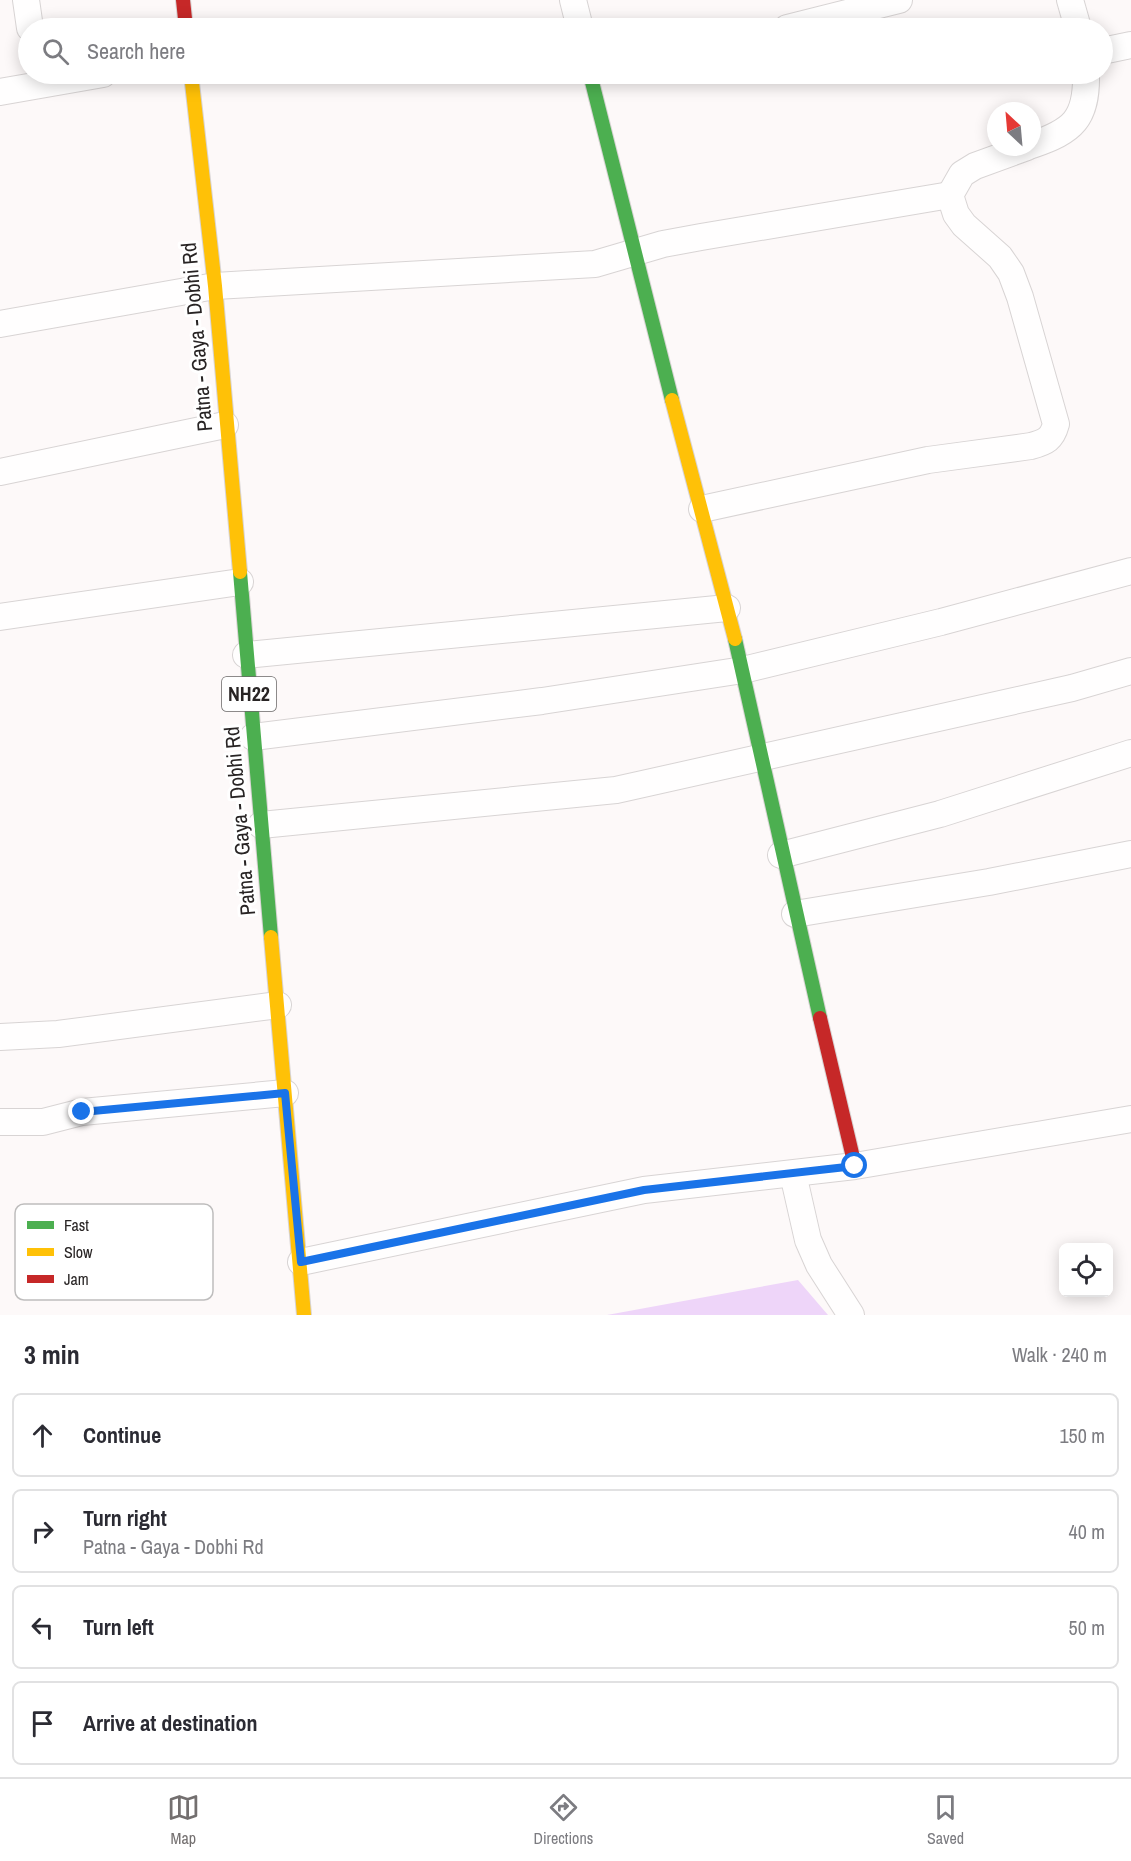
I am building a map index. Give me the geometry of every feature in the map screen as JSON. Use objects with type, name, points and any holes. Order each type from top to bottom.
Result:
[{"type":"main road","points":[[183,0],[185,18]]},
{"type":"main road","name":"Patna - Gaya - Dobhi Rd","points":[[192,84],[215,286],[225,426],[304,1315]]},
{"type":"main road","points":[[599,84],[634,254],[743,670],[763,756],[781,855],[855,1166]]},
{"type":"street","points":[[26,0],[29,18]]},
{"type":"street","points":[[573,0],[578,18]]},
{"type":"street","points":[[827,18],[899,0]]},
{"type":"street","points":[[1070,0],[1075,18]]},
{"type":"street","points":[[1113,49],[1131,45]]},
{"type":"street","points":[[0,92],[23,84]]},
{"type":"street","points":[[1041,141],[1070,128],[1080,115],[1086,84]]},
{"type":"street","points":[[702,509],[928,460],[1032,446],[1046,442],[1053,436],[1056,424],[1011,273],[1000,258],[964,225],[956,214],[950,195],[962,174],[975,166],[1002,156]]},
{"type":"street","points":[[0,324],[215,286],[595,264],[691,239],[950,195]]},
{"type":"street","points":[[0,472],[225,426]]},
{"type":"street","points":[[253,737],[542,701],[743,670],[941,622],[1131,571]]},
{"type":"street","points":[[0,617],[240,582]]},
{"type":"street","points":[[246,655],[727,608]]},
{"type":"street","points":[[261,825],[616,790],[1072,688],[1131,671]]},
{"type":"street","points":[[781,855],[940,814],[1131,753]]},
{"type":"street","points":[[795,914],[989,882],[1131,854]]},
{"type":"street","points":[[0,1037],[58,1034],[278,1005]]},
{"type":"street","points":[[0,1122],[43,1122],[82,1112],[285,1093]]},
{"type":"street","points":[[301,1262],[644,1190],[855,1166],[1131,1119]]},
{"type":"street","points":[[793,1174],[808,1240],[819,1265],[851,1315]]},
{"type":"shaded area","points":[[798,1280],[828,1315],[607,1315]]},
{"type":"traffic: fast","points":[[593,84],[672,400]]},
{"type":"traffic: fast","points":[[240,572],[271,937]]},
{"type":"traffic: fast","points":[[735,639],[820,1018]]},
{"type":"traffic: slow","points":[[192,84],[215,286],[240,572]]},
{"type":"traffic: slow","points":[[672,400],[735,639]]},
{"type":"traffic: slow","points":[[271,937],[304,1315]]},
{"type":"traffic: jam","points":[[183,0],[185,18]]},
{"type":"traffic: jam","points":[[820,1018],[855,1166]]},
{"type":"route","points":[[82,1112],[285,1093],[301,1262],[644,1190],[855,1166]]}]
